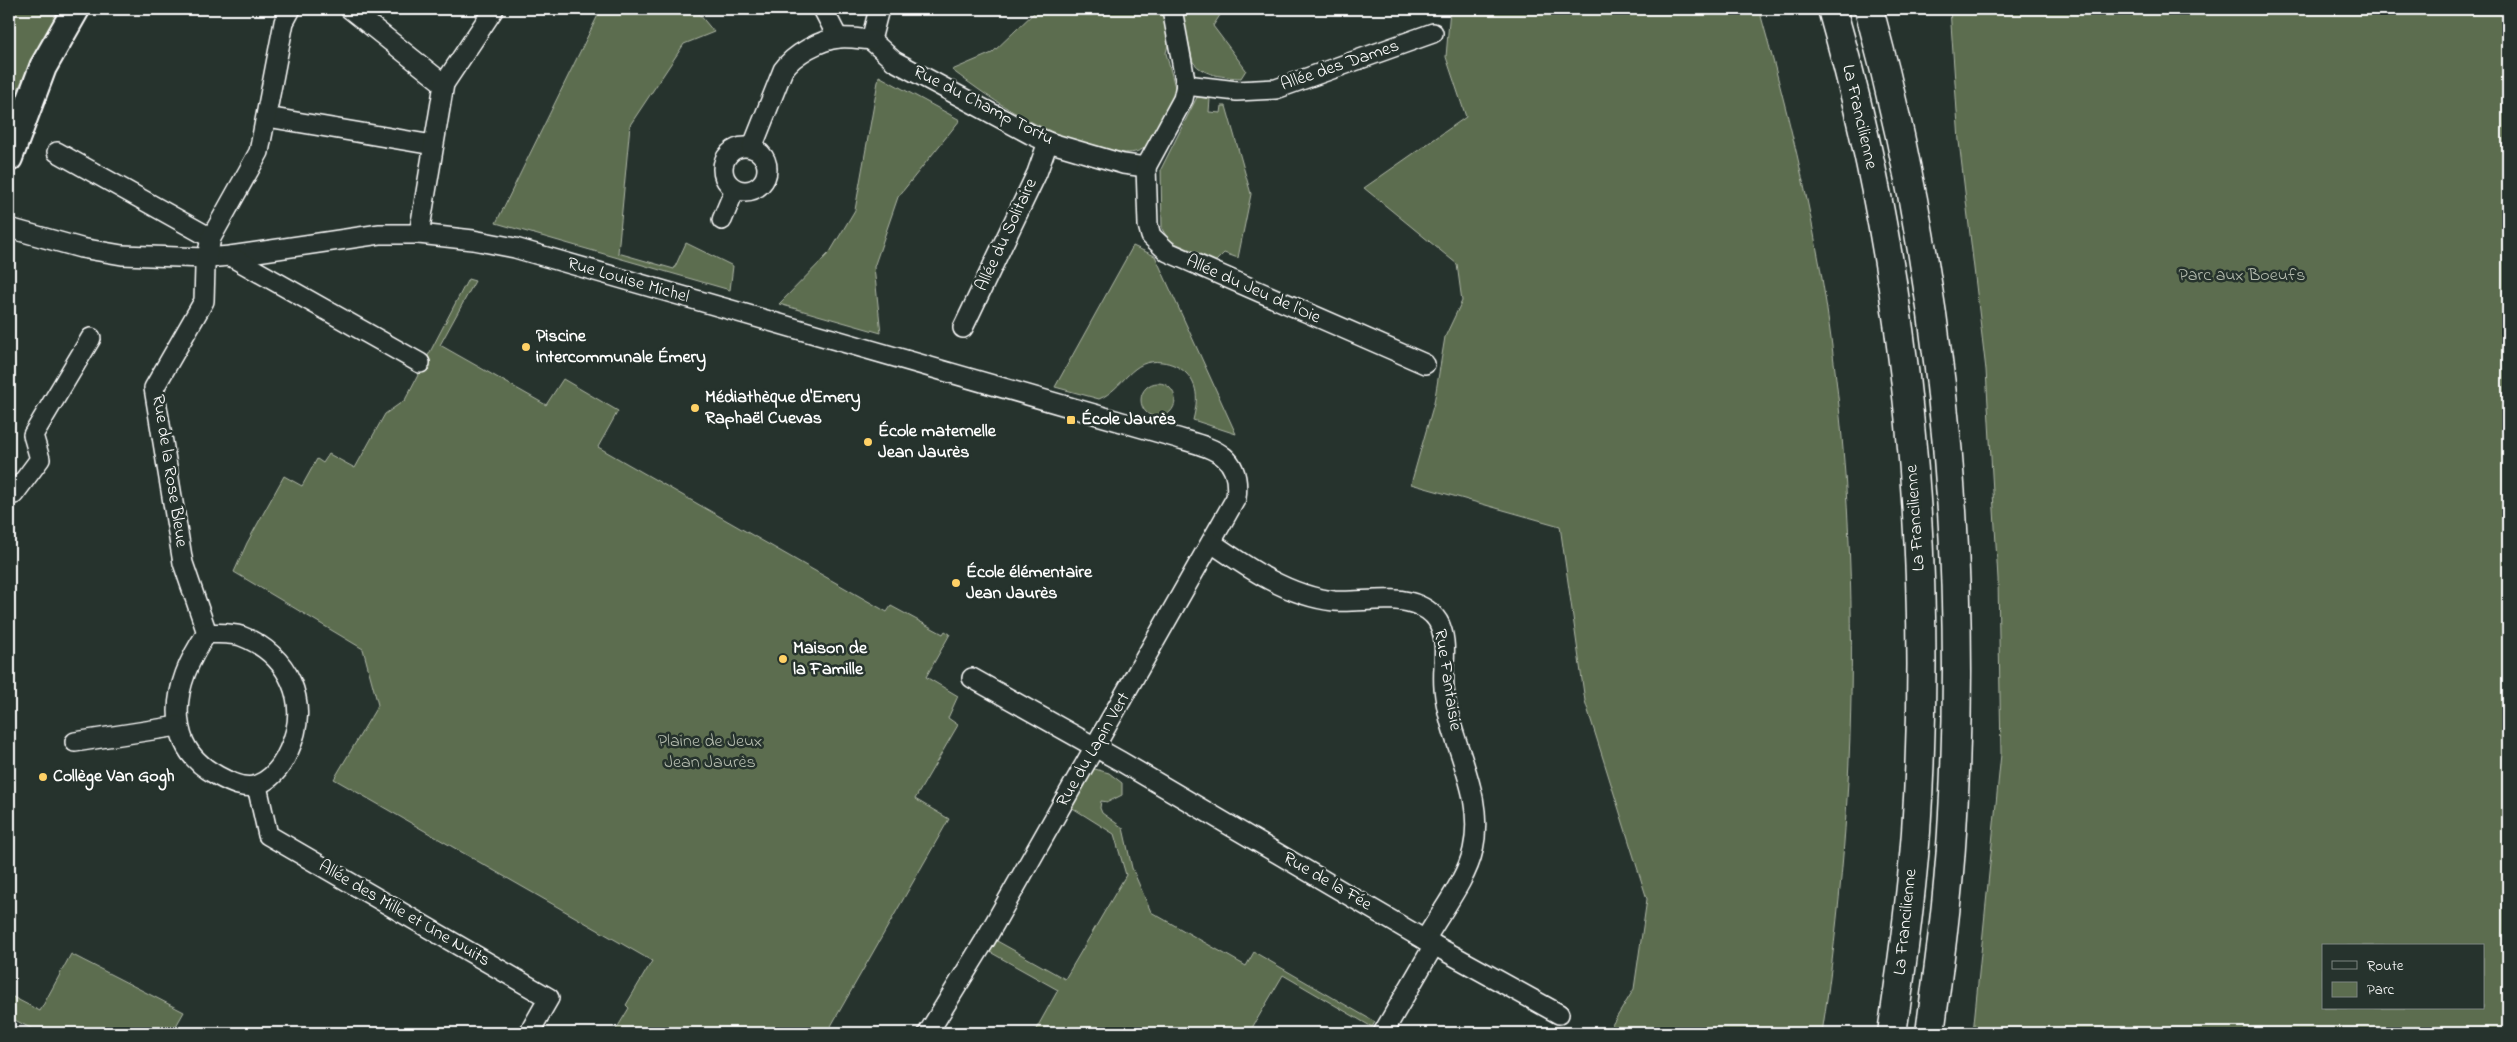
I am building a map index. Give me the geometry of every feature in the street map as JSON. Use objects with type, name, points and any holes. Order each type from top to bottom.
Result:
[{"type":"highway","name":"La Francilienne","points":[[1832,9],[1847,62],[1873,179],[1894,301],[1909,423],[1918,536],[1921,667],[1916,834],[1892,1033]]},
{"type":"highway","name":"La Francilienne","points":[[1869,9],[1909,173],[1930,295],[1946,420],[1955,534],[1958,648],[1952,834],[1930,1033]]},
{"type":"main road","points":[[9,158],[43,67],[76,9]]},
{"type":"street","name":"Rue de la Rose Bleue","points":[[207,633],[183,563],[154,388],[204,301],[206,258],[211,238],[259,152],[284,22],[291,9]]},
{"type":"street","points":[[350,9],[444,84]]},
{"type":"street","points":[[419,234],[444,84],[494,9]]},
{"type":"street","points":[[823,9],[838,38]]},
{"type":"street","points":[[752,148],[783,70],[790,60],[796,54],[838,38],[871,40],[879,9]]},
{"type":"street","points":[[1146,166],[1183,99],[1186,85],[1172,9]]},
{"type":"street","name":"Allée des Dames","points":[[1186,85],[1238,91],[1276,89],[1434,33]]},
{"type":"street","name":"Rue du Champ Tortu","points":[[871,40],[894,61],[1048,142],[1124,164],[1146,166]]},
{"type":"street","points":[[267,117],[433,146]]},
{"type":"street","name":"Allée du Solitaire","points":[[963,328],[1036,173],[1048,142]]},
{"type":"street","points":[[737,148],[752,148],[763,156],[766,163],[765,177],[756,188],[749,190],[735,189],[725,179],[723,164],[726,157],[737,148]]},
{"type":"street","points":[[57,152],[211,238]]},
{"type":"street","name":"Allée du Jeu de l'Oie","points":[[1146,166],[1148,225],[1151,236],[1168,252],[1425,364]]},
{"type":"street","points":[[722,220],[735,189]]},
{"type":"street","name":"Rue Louise Michel","points":[[9,228],[81,248],[122,255],[206,258],[380,234],[419,234],[473,240],[515,248],[1206,446],[1221,453],[1230,461]]},
{"type":"street","points":[[230,256],[420,363]]},
{"type":"street","points":[[9,494],[14,494],[40,458],[33,435],[91,338]]},
{"type":"street","name":"Rue du Lapin Vert","points":[[928,1033],[984,942],[1236,498],[1238,483],[1236,471],[1230,461]]},
{"type":"street","name":"Rue Fantaisie","points":[[1212,543],[1252,570],[1283,586],[1332,600],[1410,602],[1430,613],[1440,626],[1445,646],[1444,687],[1448,711],[1472,788],[1476,822],[1469,862],[1383,1033]]},
{"type":"street","points":[[207,633],[239,636],[262,647],[291,679],[296,694],[298,715],[292,744],[278,770],[257,786],[242,786],[202,766],[187,748],[178,726],[179,697],[183,675],[193,653],[207,633]]},
{"type":"street","name":"Rue de la Fée","points":[[972,678],[1429,942],[1559,1014]]},
{"type":"street","points":[[75,742],[178,726]]},
{"type":"street","name":"Allée des Mille et Une Nuits","points":[[257,786],[268,835],[549,998],[529,1033]]},
{"type":"green space","points":[[9,9],[63,9],[29,65],[9,110]]},
{"type":"green space","points":[[601,9],[695,9],[714,32],[684,44],[630,125],[618,253],[674,269],[686,243],[733,266],[730,290],[496,223]]},
{"type":"green space","points":[[1038,9],[1165,9],[1170,37],[1166,53],[1176,91],[1148,145],[1143,149],[1137,152],[1126,153],[1101,148],[1041,127],[1005,107],[952,70],[992,53]]},
{"type":"green space","points":[[1181,9],[1224,9],[1213,26],[1246,70],[1241,78],[1209,73],[1193,62]]},
{"type":"green space","points":[[1450,9],[1759,9],[1797,155],[1820,266],[1838,394],[1846,485],[1851,668],[1849,760],[1843,852],[1834,943],[1822,1033],[1607,1033],[1634,989],[1647,899],[1585,701],[1560,526],[1411,484],[1434,403],[1445,337],[1462,301],[1457,264],[1364,188],[1466,117],[1446,57]]},
{"type":"green space","name":"Parc aux Boeufs","points":[[1950,9],[2508,9],[2508,1033],[1973,1033],[2001,754],[1998,579],[1986,370],[1959,141]]},
{"type":"green space","points":[[879,76],[960,120],[898,197],[874,267],[881,333],[779,304],[830,252],[855,210]]},
{"type":"green space","points":[[1197,97],[1210,99],[1209,112],[1221,113],[1222,106],[1226,106],[1251,194],[1238,258],[1224,253],[1216,261],[1168,239],[1162,229],[1161,169]]},
{"type":"green space","points":[[1133,246],[1155,256],[1236,434],[1193,420],[1196,408],[1194,384],[1184,371],[1169,363],[1151,362],[1143,364],[1108,394],[1099,399],[1055,387]]},
{"type":"green space","name":"Plaine de Jeux Jean Jaurès","points":[[468,279],[475,281],[440,345],[546,405],[563,379],[618,411],[598,447],[887,612],[891,606],[943,634],[945,631],[950,634],[926,677],[958,696],[948,718],[958,725],[915,799],[949,819],[827,1033],[614,1033],[629,1008],[626,1005],[652,961],[334,779],[378,705],[363,649],[234,572],[247,543],[284,476],[302,486],[317,459],[323,463],[329,454],[355,468],[385,414],[405,400]]},
{"type":"green space","points":[[1158,383],[1170,388],[1175,400],[1170,412],[1158,417],[1146,412],[1141,400],[1146,388]]},
{"type":"green space","points":[[1095,769],[1109,773],[1122,783],[1122,795],[1108,802],[1101,801],[1100,808],[1102,813],[1123,828],[1132,868],[1151,912],[1246,966],[1254,952],[1375,1022],[1372,1027],[1283,975],[1249,1033],[1034,1033],[1058,990],[990,952],[997,941],[1065,979],[1126,875],[1114,834],[1071,807],[1089,772]]},
{"type":"green space","points":[[71,954],[184,1012],[172,1033],[40,1033],[9,1017],[9,995],[40,1011]]},
{"type":"place","name":"Piscine intercommunale Émery","points":[[526,347]]},
{"type":"place","name":"Médiathèque d'Emery Raphaël Cuevas","points":[[695,408]]},
{"type":"place","name":"École Jaurès","points":[[1071,420]]},
{"type":"place","name":"École maternelle Jean Jaurès","points":[[868,442]]},
{"type":"place","name":"École élémentaire Jean Jaurès","points":[[956,583]]},
{"type":"place","name":"Maison de la Famille","points":[[783,659]]},
{"type":"place","name":"Collège Van Gogh","points":[[43,777]]}]
